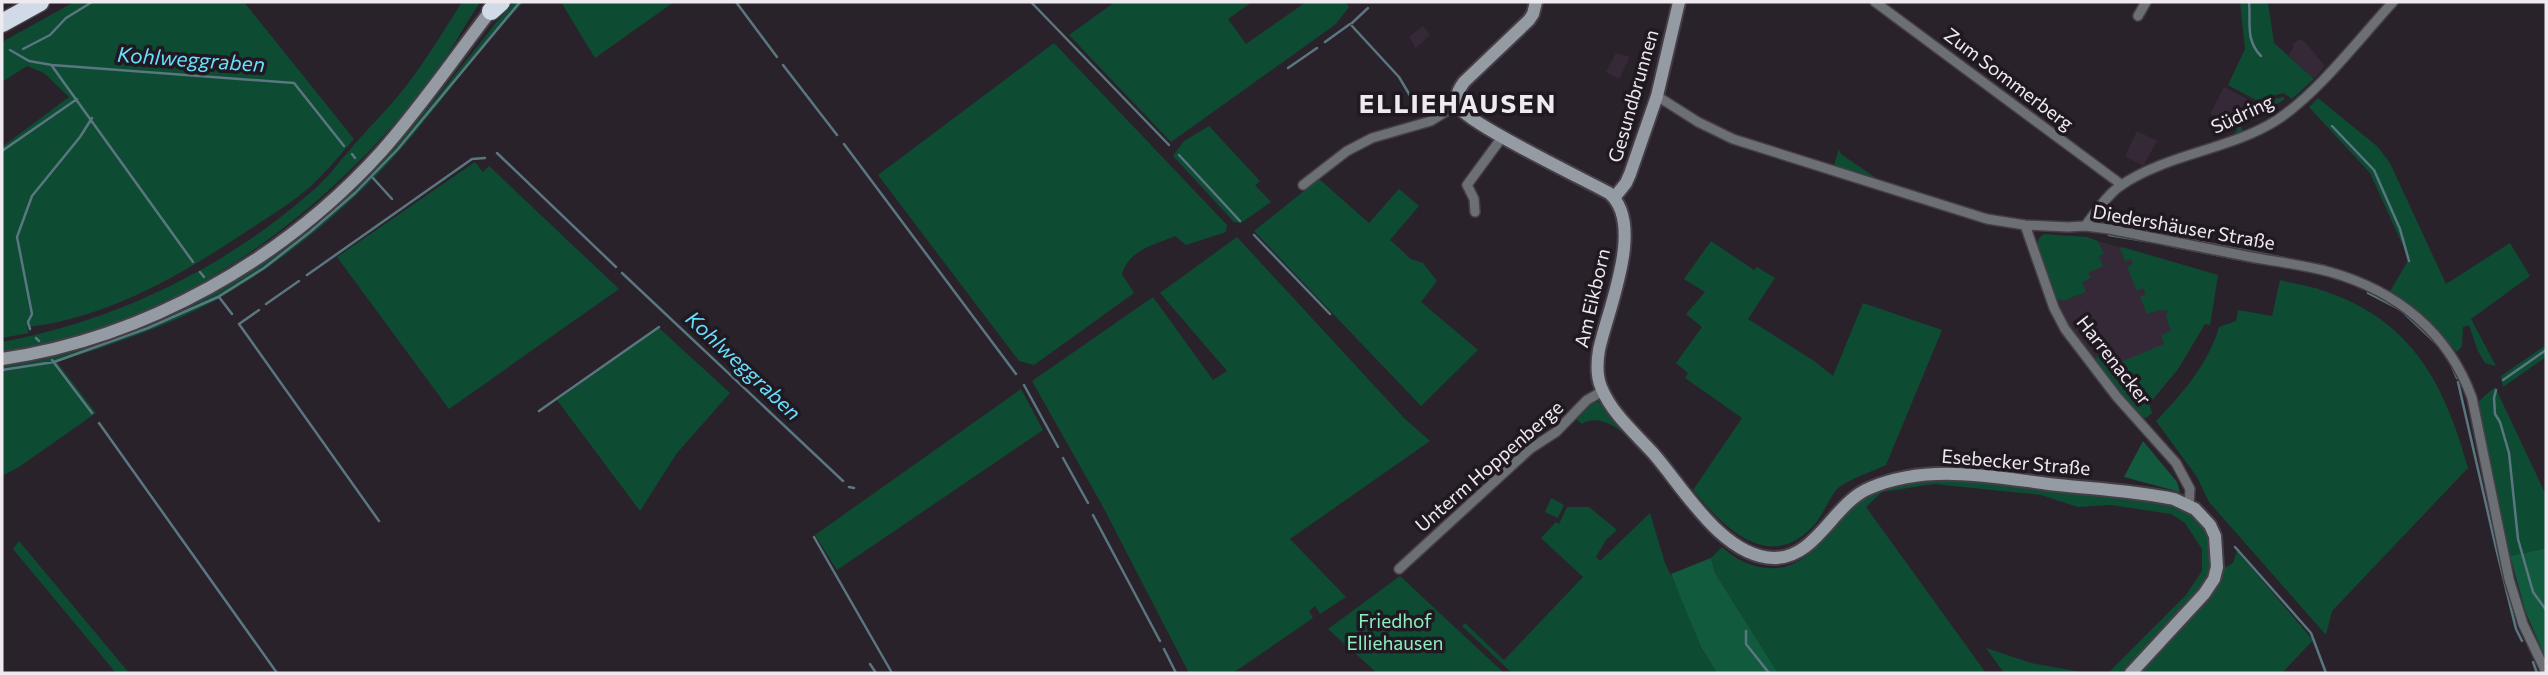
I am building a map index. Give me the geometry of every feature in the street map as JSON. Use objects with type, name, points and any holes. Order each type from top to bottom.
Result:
[{"type":"highway","points":[[2,23],[40,2]]},
{"type":"street","points":[[1536,2],[1531,18],[1464,82],[1457,94],[1458,104],[1473,120],[1614,198]]},
{"type":"street","name":"Gesundbrunnen","points":[[1614,198],[1630,174],[1657,96],[1679,2]]},
{"type":"street","name":"Zum Sommerberg","points":[[1875,2],[2122,185]]},
{"type":"street","points":[[2138,16],[2146,2]]},
{"type":"street","name":"Südring","points":[[2085,226],[2122,185],[2183,158],[2255,132],[2276,120],[2311,91],[2393,2]]},
{"type":"street","points":[[2,359],[60,347],[163,311],[243,268],[290,235],[381,152],[495,4]]},
{"type":"street","name":"Diedershäuser Straße","points":[[1657,96],[1698,122],[1733,139],[1970,215],[2025,225],[2068,228],[2085,226],[2330,272],[2386,296],[2418,317],[2457,362],[2472,398],[2519,611],[2546,671]]},
{"type":"street","points":[[1303,185],[1347,151],[1372,138],[1432,121],[1458,104]]},
{"type":"street","points":[[1475,212],[1474,199],[1468,185],[1503,136]]},
{"type":"street","name":"Am Eikborn","points":[[1603,391],[1598,373],[1599,350],[1625,252],[1622,219],[1614,198]]},
{"type":"street","name":"Harrenacker","points":[[2025,225],[2054,308],[2065,329],[2176,463],[2190,489],[2189,506]]},
{"type":"street","name":"Esebecker Straße","points":[[1603,391],[1626,426],[1654,454],[1701,514],[1738,545],[1768,557],[1785,556],[1805,547],[1845,504],[1862,492],[1884,483],[1917,475],[1954,474],[2141,494],[2174,499],[2189,506]]},
{"type":"street","name":"Unterm Hoppenberge","points":[[1399,569],[1530,449],[1556,432],[1587,400],[1603,391]]},
{"type":"street","points":[[2131,673],[2204,594],[2214,579],[2217,567],[2214,536],[2204,517],[2189,506]]},
{"type":"shaded area","points":[[1423,26],[1430,35],[1415,49],[1409,37]]},
{"type":"shaded area","points":[[2299,39],[2304,41],[2325,66],[2314,79],[2288,55],[2294,47],[2292,45]]},
{"type":"shaded area","points":[[1616,53],[1630,57],[1619,79],[1606,72]]},
{"type":"shaded area","points":[[2224,87],[2247,99],[2231,131],[2217,123],[2217,117],[2210,114]]},
{"type":"shaded area","points":[[2137,131],[2157,141],[2143,166],[2125,156]]},
{"type":"shaded area","points":[[2098,241],[2218,275],[2210,325],[2205,324],[2178,369],[2149,404],[2152,413],[2146,418],[2121,395],[2069,328],[2055,298],[2063,301],[2086,292],[2082,282],[2103,254]]},
{"type":"green space","points":[[74,2],[244,2],[354,139],[322,175],[296,198],[199,262],[144,292],[115,304],[57,322],[27,327],[29,333],[2,338],[2,147],[69,97],[44,73],[27,66],[2,82],[2,42]]},
{"type":"green space","points":[[462,2],[480,2],[428,83],[386,133],[341,179],[293,221],[240,259],[185,292],[127,319],[66,339],[2,353],[2,342],[86,321],[166,288],[204,268],[276,220],[322,182],[398,96]]},
{"type":"green space","points":[[514,2],[524,2],[401,149],[361,191],[290,251],[241,285],[197,310],[138,335],[57,362],[96,413],[2,476],[2,367],[58,356],[167,318],[268,261],[314,226],[357,188],[396,146]]},
{"type":"green space","points":[[561,2],[674,2],[595,58]]},
{"type":"green space","points":[[1115,2],[1252,2],[1228,19],[1246,44],[1306,2],[1346,2],[1349,7],[1336,24],[1171,142],[1069,35]]},
{"type":"green space","points":[[2240,2],[2268,2],[2274,43],[2314,79],[2292,99],[2284,93],[2256,100],[2228,85],[2245,49]]},
{"type":"green space","points":[[1054,43],[1227,225],[1226,232],[1186,245],[1175,236],[1136,254],[1122,274],[1134,293],[1034,365],[1019,361],[878,175]]},
{"type":"green space","points":[[2283,97],[2285,99],[2241,126],[2243,132],[2234,135],[2249,105]]},
{"type":"green space","points":[[2318,98],[2378,147],[2390,163],[2446,284],[2510,243],[2530,276],[2471,319],[2496,366],[2485,363],[2469,325],[2463,327],[2462,346],[2457,352],[2419,313],[2389,293],[2409,259],[2370,173],[2309,107]]},
{"type":"green space","points":[[1209,126],[1260,181],[1255,185],[1271,202],[1241,223],[1234,222],[1173,156],[1184,141]]},
{"type":"green space","points":[[1839,149],[1841,154],[1876,178],[1834,165]]},
{"type":"green space","points":[[475,162],[483,172],[489,166],[619,289],[449,409],[337,257]]},
{"type":"green space","points":[[1319,179],[1369,223],[1399,189],[1419,206],[1390,240],[1411,259],[1423,263],[1437,281],[1421,302],[1478,350],[1421,406],[1254,231]]},
{"type":"green space","points":[[2044,234],[2087,237],[2098,241],[2104,254],[2099,256],[2103,266],[2088,273],[2091,278],[2082,282],[2086,292],[2063,301],[2055,298],[2037,245]]},
{"type":"green space","points":[[1237,237],[1405,419],[1430,441],[1290,539],[1346,597],[1320,614],[1315,606],[1309,611],[1313,618],[1233,673],[1189,673],[1102,505],[1032,381],[1153,297],[1213,380],[1227,371],[1160,293]]},
{"type":"green space","points":[[1711,241],[1754,270],[1757,267],[1775,278],[1748,319],[1833,376],[1863,303],[1942,330],[1886,465],[1838,488],[1815,524],[1798,539],[1781,546],[1765,546],[1733,531],[1693,490],[1742,418],[1685,378],[1688,373],[1676,363],[1702,327],[1686,314],[1705,292],[1684,279]]},
{"type":"green space","points":[[2122,247],[2218,275],[2210,325],[2205,324],[2178,369],[2149,404],[2152,413],[2146,418],[2140,416],[2094,360],[2111,352],[2116,364],[2164,344],[2161,335],[2171,331],[2166,317],[2168,311],[2160,310],[2147,314],[2140,297],[2146,294],[2143,288],[2137,291],[2127,267],[2133,264],[2131,259],[2125,261],[2120,249]]},
{"type":"green space","points":[[2280,280],[2321,290],[2357,305],[2382,320],[2403,339],[2436,384],[2459,438],[2468,468],[2332,611],[2326,635],[2209,502],[2197,477],[2156,421],[2202,365],[2219,327],[2236,321],[2238,310],[2272,316]]},
{"type":"green space","points":[[659,328],[730,393],[677,453],[640,511],[557,400]]},
{"type":"green space","points":[[2546,345],[2546,357],[2503,387],[2501,376]]},
{"type":"green space","points":[[2495,387],[2546,495],[2546,548],[2510,556],[2478,402]]},
{"type":"green space","points":[[1021,389],[1043,430],[837,570],[815,535]]},
{"type":"green space","points":[[1591,402],[1599,402],[1625,429],[1623,432],[1603,422],[1592,420],[1582,424],[1577,420],[1577,416]]},
{"type":"green space","points":[[2143,441],[2177,482],[2180,492],[2124,477]]},
{"type":"green space","points":[[1946,478],[2156,500],[2183,508],[2200,520],[2210,536],[2213,557],[2210,574],[2193,600],[2125,673],[2108,673],[2186,595],[2202,571],[2202,549],[2185,523],[2171,514],[2111,505],[2078,507],[2041,495],[1934,484],[1882,492],[1866,507],[1986,673],[1778,673],[1715,573],[1711,558],[1722,547],[1740,560],[1760,567],[1779,568],[1794,564],[1807,555],[1849,507],[1862,497],[1892,485]]},
{"type":"green space","points":[[1551,498],[1564,505],[1558,518],[1545,512]]},
{"type":"green space","points":[[1567,507],[1589,507],[1617,530],[1606,540],[1596,557],[1600,561],[1650,513],[1665,563],[1701,647],[1717,673],[1512,673],[1462,626],[1465,623],[1504,660],[1583,577],[1541,538],[1556,522],[1559,524]]},
{"type":"green space","points":[[19,541],[129,673],[116,673],[13,549]]},
{"type":"green space","points":[[2546,548],[2546,659],[2526,613],[2510,556]]},
{"type":"green space","points":[[2237,551],[2313,640],[2282,673],[2136,673],[2222,569],[2233,563]]},
{"type":"green space","points":[[1711,558],[1715,573],[1778,673],[1717,673],[1701,647],[1671,574]]},
{"type":"green space","name":"Friedhof Elliehausen","points":[[1400,576],[1504,673],[1377,673],[1328,629]]},
{"type":"green space","points":[[1986,648],[2031,663],[2087,673],[2004,673]]},
{"type":"waterway","points":[[23,49],[50,35],[66,18],[92,2]]},
{"type":"waterway","points":[[2,370],[54,362],[148,328],[218,297],[264,268],[355,193],[397,150],[520,2]]},
{"type":"waterway","points":[[736,2],[777,57]]},
{"type":"waterway","points":[[1031,2],[1169,145]]},
{"type":"waterway","points":[[2249,2],[2251,37],[2261,56]]},
{"type":"waterway","points":[[1352,23],[1368,8]]},
{"type":"waterway","points":[[1325,42],[1350,24]]},
{"type":"waterway","points":[[1352,26],[1399,77],[1412,99]]},
{"type":"waterway","points":[[1288,68],[1317,48]]},
{"type":"waterway","name":"Kohlweggraben","points":[[10,50],[29,61],[52,65],[294,83],[344,146]]},
{"type":"waterway","points":[[783,65],[837,135]]},
{"type":"waterway","points":[[52,66],[193,262]]},
{"type":"waterway","points":[[2,151],[77,99]]},
{"type":"waterway","points":[[30,329],[28,322],[32,314],[17,237],[32,196],[92,118]]},
{"type":"waterway","points":[[2332,126],[2374,170],[2400,229],[2409,261]]},
{"type":"waterway","points":[[844,144],[1016,374]]},
{"type":"waterway","name":"Kohlweggraben","points":[[497,153],[616,267]]},
{"type":"waterway","name":"Kohlweggraben","points":[[352,154],[355,158]]},
{"type":"waterway","points":[[1179,155],[1240,221]]},
{"type":"waterway","points":[[307,275],[472,159],[485,158]]},
{"type":"waterway","name":"Kohlweggraben","points":[[373,178],[392,199]]},
{"type":"waterway","points":[[2134,229],[2325,266]]},
{"type":"waterway","points":[[1254,235],[1330,314]]},
{"type":"waterway","points":[[2109,235],[2152,242]]},
{"type":"waterway","points":[[2166,245],[2257,263]]},
{"type":"waterway","points":[[200,272],[204,277]]},
{"type":"waterway","name":"Kohlweggraben","points":[[622,273],[843,481]]},
{"type":"waterway","points":[[266,304],[299,281]]},
{"type":"waterway","points":[[2368,293],[2401,310],[2438,345]]},
{"type":"waterway","points":[[219,297],[232,314]]},
{"type":"waterway","points":[[259,310],[239,324],[379,521]]},
{"type":"waterway","points":[[539,411],[659,327]]},
{"type":"waterway","points":[[36,338],[39,341]]},
{"type":"waterway","points":[[2503,380],[2546,350]]},
{"type":"waterway","points":[[52,360],[92,413]]},
{"type":"waterway","points":[[2450,362],[2457,378]]},
{"type":"waterway","points":[[2458,382],[2516,629],[2522,641]]},
{"type":"waterway","points":[[1024,385],[1058,447]]},
{"type":"waterway","points":[[2496,390],[2495,414],[2509,453],[2518,539],[2533,592],[2546,610]]},
{"type":"waterway","points":[[99,423],[277,673]]},
{"type":"waterway","points":[[1063,458],[1088,503]]},
{"type":"waterway","name":"Kohlweggraben","points":[[849,487],[854,488]]},
{"type":"waterway","points":[[1093,515],[1160,641]]},
{"type":"waterway","points":[[814,537],[892,673]]},
{"type":"waterway","points":[[2235,547],[2311,633],[2326,673]]},
{"type":"waterway","points":[[1746,631],[1746,644],[1769,673]]},
{"type":"waterway","points":[[1164,649],[1176,673]]},
{"type":"waterway","points":[[2533,662],[2537,673]]},
{"type":"waterway","points":[[870,664],[876,673]]},
{"type":"district","name":"ELLIEHAUSEN","points":[[1458,104]]}]
